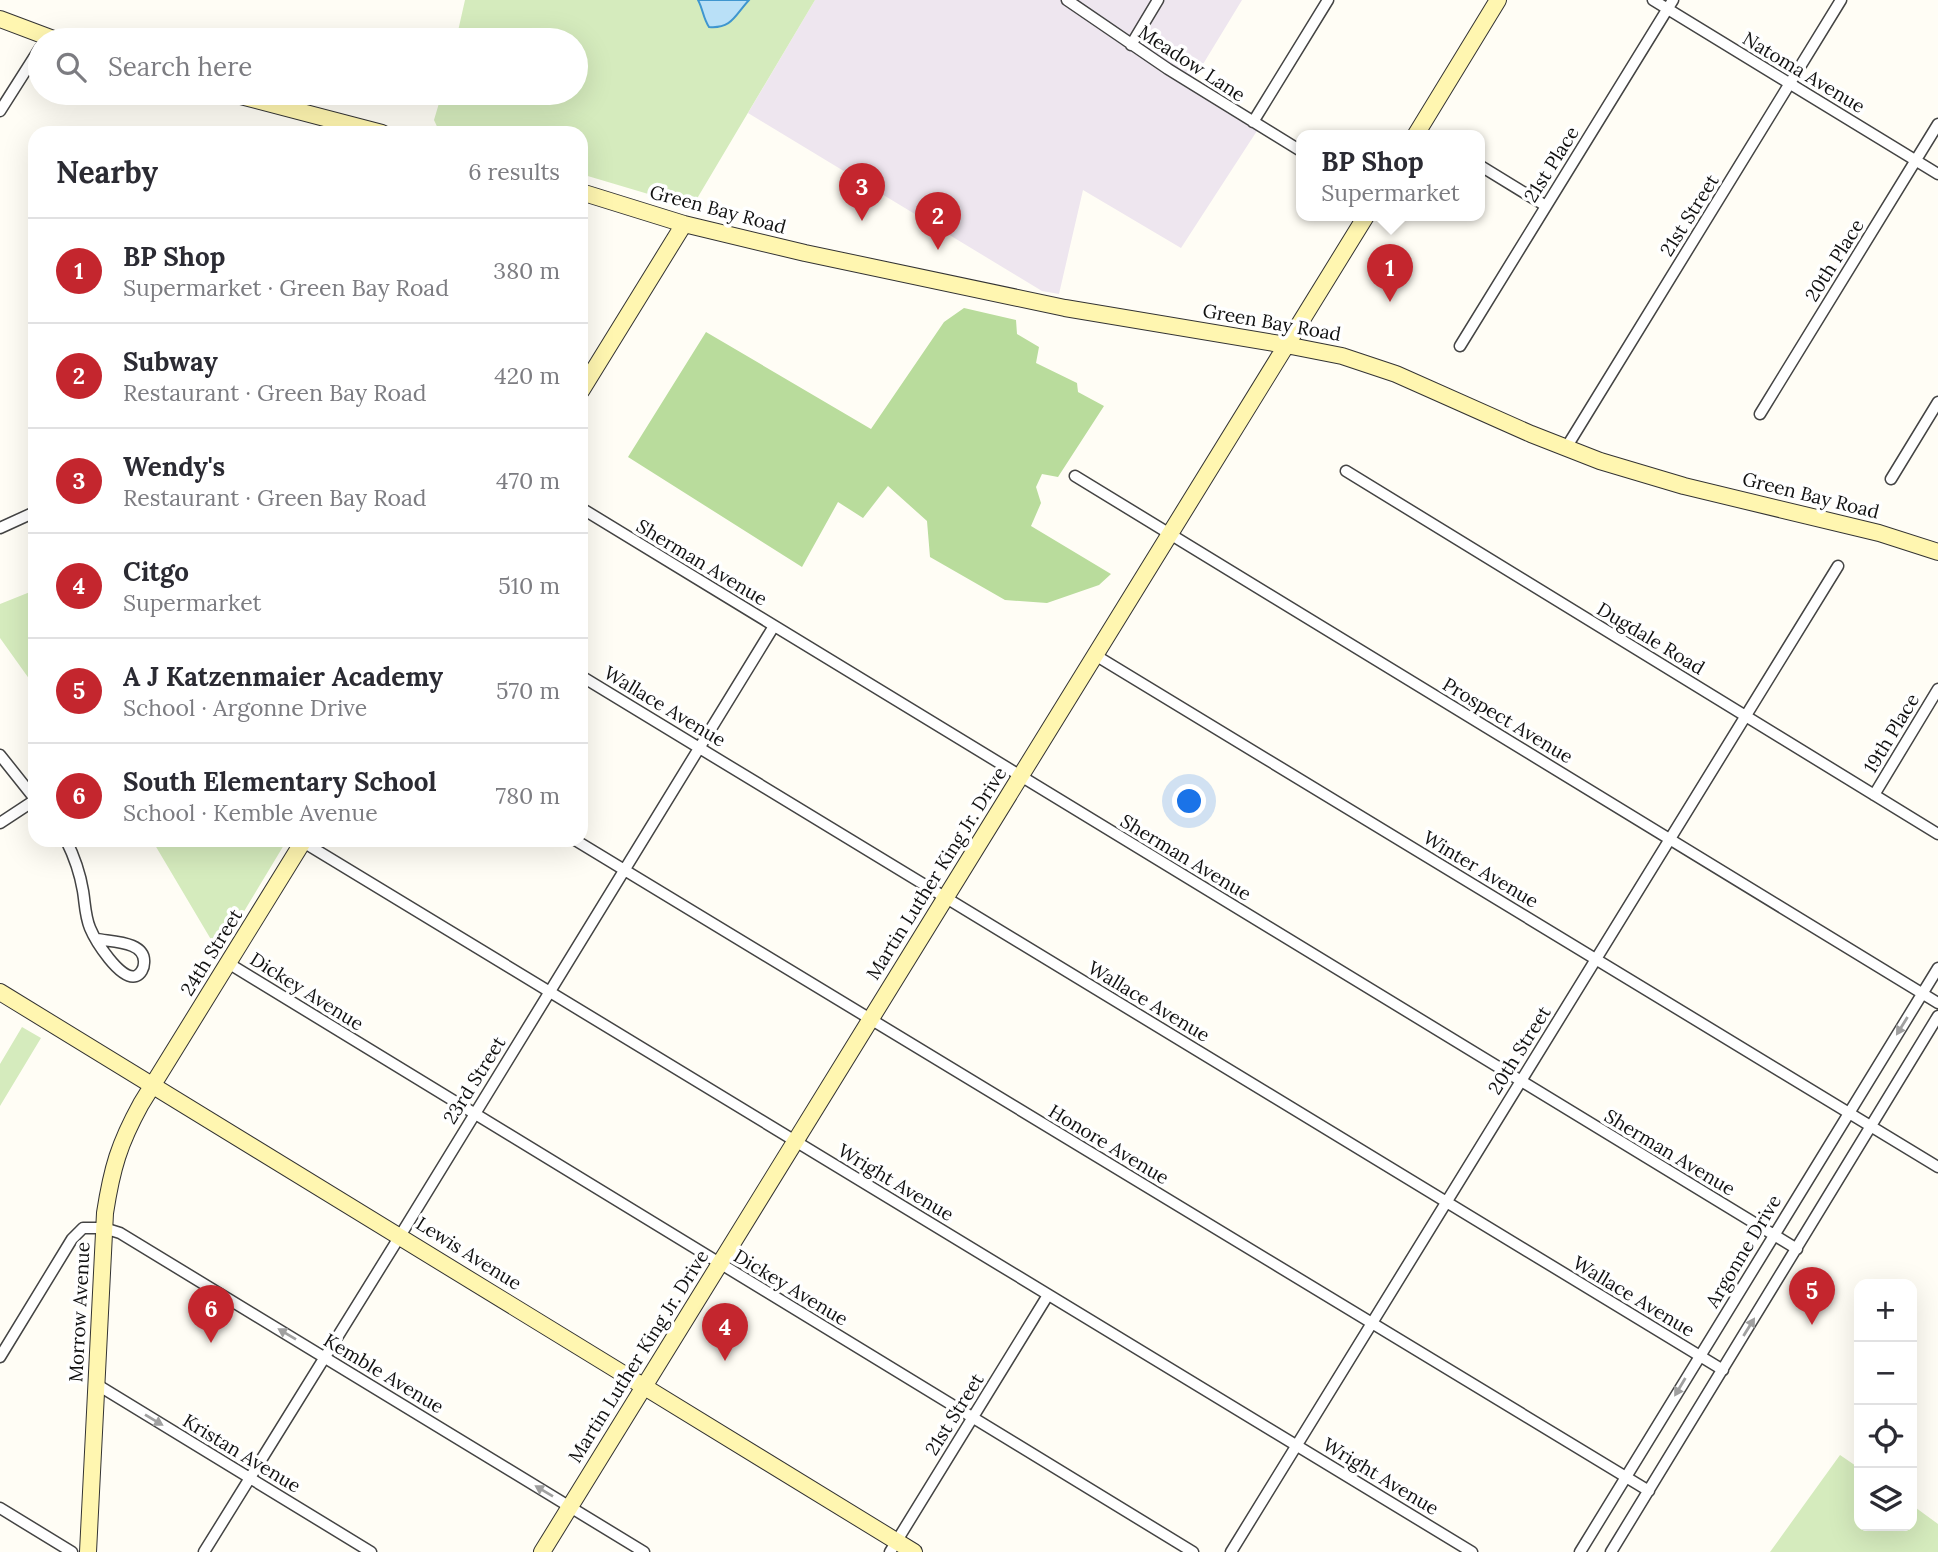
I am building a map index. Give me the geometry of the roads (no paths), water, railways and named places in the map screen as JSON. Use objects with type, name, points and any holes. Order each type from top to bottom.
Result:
[{"type":"street","name":"Meadow Lane","points":[[1067,0],[1131,45],[1296,148]]},
{"type":"street","points":[[1131,45],[1158,0]]},
{"type":"street","points":[[1253,122],[1328,0]]},
{"type":"street","points":[[1424,130],[1498,0]]},
{"type":"street","name":"Natoma Avenue","points":[[1653,0],[1670,4],[1790,84],[1938,174]]},
{"type":"street","name":"21st Street","points":[[1566,448],[1841,0]]},
{"type":"street","name":"21st Place","points":[[1460,346],[1670,4]]},
{"type":"street","points":[[0,19],[28,32]]},
{"type":"street","points":[[0,111],[28,69]]},
{"type":"street","points":[[275,105],[355,126]]},
{"type":"street","name":"20th Place","points":[[1760,414],[1938,124]]},
{"type":"street","points":[[1485,169],[1546,206]]},
{"type":"street","name":"Green Bay Road","points":[[588,194],[684,224],[804,253],[1065,309],[1342,356],[1388,371],[1566,448],[1666,481],[1891,537],[1938,552]]},
{"type":"street","name":"Martin Luther King Jr. Drive","points":[[542,1552],[1363,221]]},
{"type":"street","points":[[588,380],[684,224]]},
{"type":"street","points":[[1891,480],[1938,402]]},
{"type":"street","name":"Dugdale Road","points":[[1346,471],[1938,835]]},
{"type":"street","name":"Prospect Avenue","points":[[1075,477],[1938,1003]]},
{"type":"street","name":"Sherman Avenue","points":[[588,512],[1797,1250]]},
{"type":"street","points":[[3,523],[28,514]]},
{"type":"street","name":"20th Street","points":[[1231,1552],[1838,566]]},
{"type":"street","name":"23rd Street","points":[[204,1552],[774,626]]},
{"type":"street","name":"Winter Avenue","points":[[1095,655],[1938,1167]]},
{"type":"street","name":"Wallace Avenue","points":[[588,680],[1723,1370]]},
{"type":"street","name":"19th Place","points":[[1874,796],[1938,689]]},
{"type":"street","points":[[0,755],[28,790]]},
{"type":"street","points":[[0,823],[28,804]]},
{"type":"street","points":[[69,847],[78,869],[90,929],[106,955],[121,972],[128,976],[141,972],[144,957],[137,948],[97,939]]},
{"type":"street","name":"24th Street","points":[[153,1085],[300,847]]},
{"type":"street","name":"Wright Avenue","points":[[314,847],[1472,1552]]},
{"type":"street","name":"Honore Avenue","points":[[586,847],[1648,1491]]},
{"type":"street","name":"Dickey Avenue","points":[[228,963],[1193,1552]]},
{"type":"street","name":"Argonne Drive","points":[[1580,1552],[1938,968]]},
{"type":"street","name":"Lewis Avenue","points":[[0,992],[644,1386],[893,1547],[914,1552]]},
{"type":"street","points":[[1611,1552],[1938,1016]]},
{"type":"street","name":"Morrow Avenue","points":[[88,1552],[105,1213],[114,1163],[124,1137],[153,1085]]},
{"type":"street","points":[[0,1357],[72,1239],[83,1228],[104,1228]]},
{"type":"street","name":"Kemble Avenue","points":[[104,1228],[120,1233],[644,1552]]},
{"type":"street","name":"21st Street","points":[[893,1547],[1048,1295]]},
{"type":"street","name":"Kristan Avenue","points":[[96,1384],[371,1552]]},
{"type":"street","points":[[0,1508],[72,1552]]},
{"type":"water","points":[[698,0],[749,0],[728,23],[709,27]]},
{"type":"place","name":"Wendy's","points":[[862,221]]},
{"type":"place","name":"Subway","points":[[938,250]]},
{"type":"place","name":"BP Shop","points":[[1390,302]]},
{"type":"place","name":"A J Katzenmaier Academy","points":[[1812,1325]]},
{"type":"place","name":"South Elementary School","points":[[211,1343]]},
{"type":"place","name":"Citgo","points":[[725,1361]]}]
